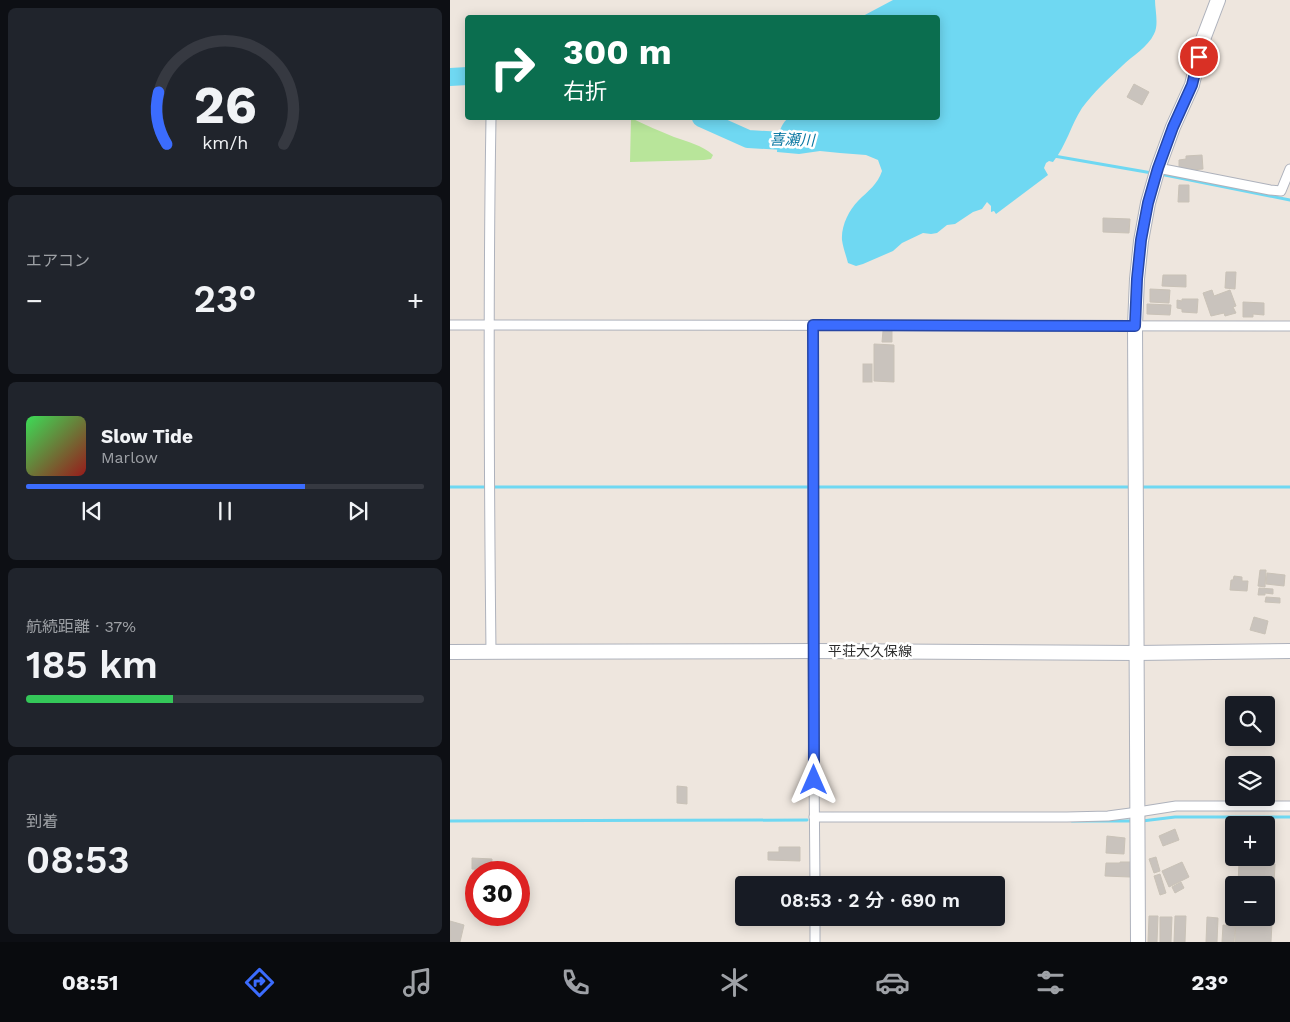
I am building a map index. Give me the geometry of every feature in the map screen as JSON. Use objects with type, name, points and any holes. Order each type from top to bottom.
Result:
[{"type":"street","points":[[1138,942],[1135,326],[1137,279],[1141,240],[1148,203],[1158,168],[1173,127],[1192,85],[1202,42],[1218,0]]},
{"type":"street","points":[[491,120],[489,488],[492,652]]},
{"type":"street","points":[[1158,168],[1281,191],[1290,169]]},
{"type":"street","points":[[450,325],[1290,326]]},
{"type":"street","points":[[813,325],[815,876]]},
{"type":"street","name":"平荘大久保線","points":[[450,652],[813,651],[1137,653],[1290,651]]},
{"type":"street","points":[[814,817],[1067,817],[1108,816],[1176,806],[1290,806]]},
{"type":"street","points":[[815,926],[815,942]]},
{"type":"green space","points":[[631,120],[636,120],[700,146],[713,155],[711,159],[704,160],[630,162]]},
{"type":"water","points":[[893,0],[1155,0],[1156,26],[1154,34],[1148,43],[1106,81],[1082,108],[1058,156],[1053,162],[1049,161],[1046,163],[1044,168],[1048,175],[996,214],[994,211],[991,212],[991,206],[987,202],[982,209],[973,212],[955,224],[947,225],[937,233],[923,233],[902,243],[893,251],[856,266],[848,263],[842,240],[843,229],[852,209],[878,180],[882,171],[878,160],[866,155],[820,151],[799,154],[777,152],[780,129],[786,120],[940,120],[940,15],[865,15]]},
{"type":"building","points":[[1134,84],[1149,92],[1142,105],[1127,97]]},
{"type":"building","points":[[1202,155],[1203,169],[1179,171],[1179,160],[1186,159],[1186,156]]},
{"type":"building","points":[[1179,185],[1189,185],[1189,202],[1178,202]]},
{"type":"building","points":[[1103,218],[1130,219],[1129,233],[1103,232]]},
{"type":"building","points":[[1226,272],[1236,272],[1235,289],[1225,288]]},
{"type":"building","points":[[1163,275],[1186,275],[1186,287],[1162,286]]},
{"type":"building","points":[[1150,289],[1170,290],[1169,303],[1150,302]]},
{"type":"building","points":[[1212,290],[1214,296],[1230,290],[1236,306],[1233,307],[1236,313],[1225,316],[1224,313],[1211,316],[1203,293]]},
{"type":"building","points":[[1182,299],[1198,299],[1197,313],[1182,312],[1182,309],[1177,308],[1177,300],[1182,301]]},
{"type":"building","points":[[1243,302],[1264,303],[1264,315],[1253,314],[1253,317],[1243,317]]},
{"type":"building","points":[[1147,304],[1171,305],[1170,315],[1147,314]]},
{"type":"building","points":[[883,331],[892,331],[892,342],[882,342]]},
{"type":"building","points":[[874,344],[894,345],[894,382],[874,381]]},
{"type":"building","points":[[863,364],[872,364],[872,382],[863,382]]},
{"type":"building","points":[[1260,570],[1266,570],[1265,587],[1258,586]]},
{"type":"building","points":[[1267,573],[1285,575],[1284,586],[1266,584]]},
{"type":"building","points":[[1234,576],[1242,577],[1242,581],[1248,581],[1247,591],[1230,590],[1231,580],[1233,580]]},
{"type":"building","points":[[1259,588],[1273,589],[1273,594],[1265,593],[1265,595],[1258,595]]},
{"type":"building","points":[[1266,597],[1280,598],[1280,603],[1265,602]]},
{"type":"building","points":[[1254,617],[1268,621],[1265,634],[1250,630]]},
{"type":"building","points":[[677,786],[687,787],[687,804],[677,803]]},
{"type":"building","points":[[1175,829],[1179,840],[1163,846],[1159,836]]},
{"type":"building","points":[[1107,836],[1125,838],[1124,854],[1106,853]]},
{"type":"building","points":[[779,847],[800,847],[800,861],[768,860],[768,852],[779,852]]},
{"type":"building","points":[[1156,857],[1160,871],[1154,873],[1149,859]]},
{"type":"building","points":[[472,858],[492,859],[492,861],[472,861]]},
{"type":"building","points":[[1131,862],[1130,877],[1105,876],[1106,863]]},
{"type":"building","points":[[1182,862],[1189,877],[1169,887],[1162,871]]},
{"type":"building","points":[[1239,866],[1275,866],[1274,876],[1238,876]]},
{"type":"building","points":[[1160,874],[1166,893],[1160,895],[1154,876]]},
{"type":"building","points":[[1181,882],[1184,888],[1175,893],[1172,887]]},
{"type":"building","points":[[1149,916],[1158,916],[1157,942],[1148,942]]},
{"type":"building","points":[[1175,916],[1186,916],[1185,942],[1174,942]]},
{"type":"building","points":[[1160,917],[1172,917],[1171,942],[1160,942]]},
{"type":"building","points":[[1207,917],[1218,918],[1217,942],[1206,942]]},
{"type":"building","points":[[450,921],[464,925],[460,942],[450,942]]},
{"type":"building","points":[[1223,925],[1235,926],[1234,942],[1222,942]]},
{"type":"building","points":[[1236,926],[1272,926],[1271,942],[1235,942]]},
{"type":"waterway","name":"喜瀬川","points":[[450,77],[465,76]]},
{"type":"waterway","name":"喜瀬川","points":[[705,120],[748,139],[801,142]]},
{"type":"waterway","points":[[1054,156],[1152,173]]},
{"type":"waterway","points":[[1160,174],[1290,200]]},
{"type":"waterway","points":[[450,487],[1132,487]]},
{"type":"waterway","points":[[1141,487],[1290,487]]},
{"type":"waterway","points":[[1142,821],[1175,817],[1290,817]]},
{"type":"waterway","points":[[450,821],[807,820]]},
{"type":"waterway","points":[[1072,821],[1133,821]]},
{"type":"route","points":[[814,780],[813,325],[1135,326],[1141,240],[1148,203],[1173,127],[1192,85],[1199,57]]}]
